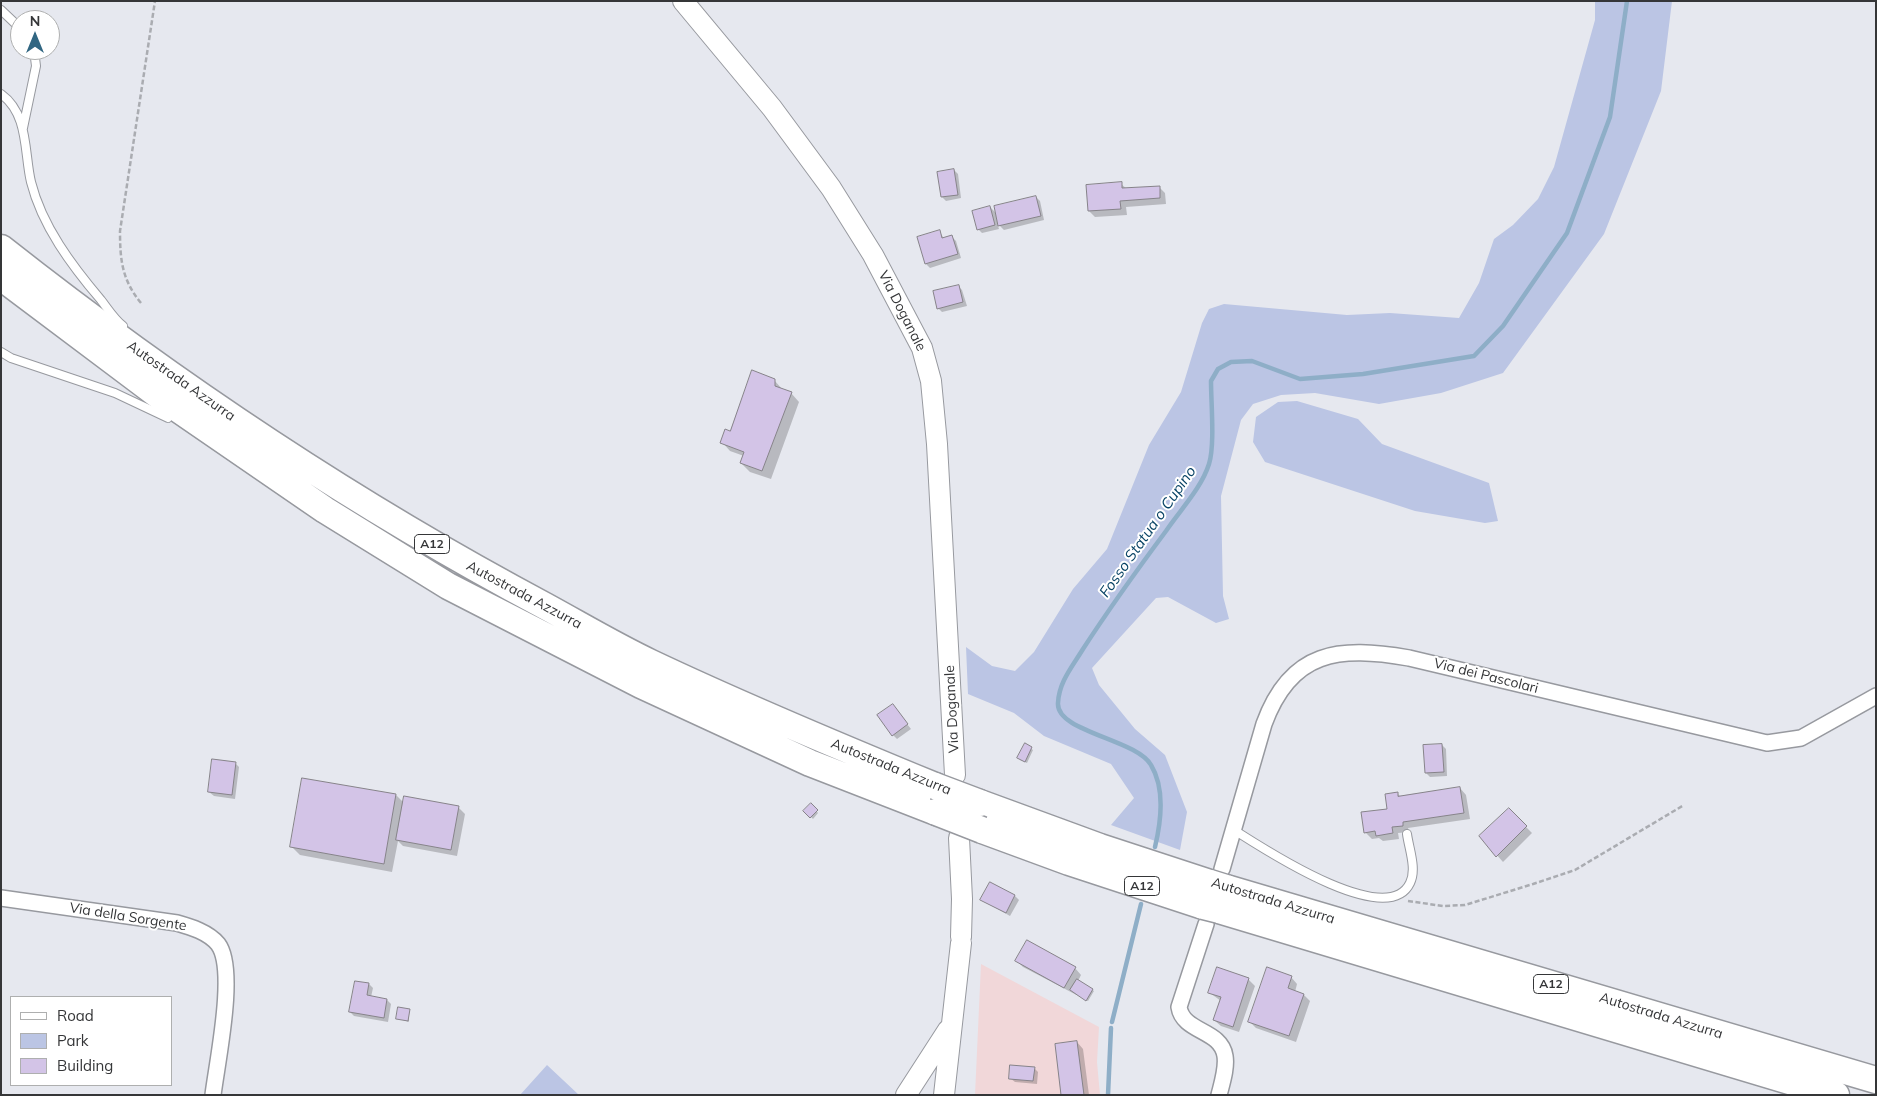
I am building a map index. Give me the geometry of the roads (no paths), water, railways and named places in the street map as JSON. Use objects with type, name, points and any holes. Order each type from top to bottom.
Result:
[{"type":"highway","name":"Autostrada Azzurra","points":[[1,248],[173,377],[287,469],[448,586],[641,685],[810,763],[936,812],[971,834],[1098,858]]},
{"type":"highway","name":"Autostrada Azzurra","points":[[1,277],[162,398],[287,469],[649,662],[815,737],[945,780],[980,803],[1098,858],[1836,1095]]},
{"type":"highway","name":"Autostrada Azzurra","points":[[1209,895],[1876,1080]]},
{"type":"main road","name":"Via Doganale","points":[[683,1],[772,108],[831,188],[859,232],[915,333],[927,362],[933,395],[937,444],[945,780]]},
{"type":"main road","points":[[944,1095],[961,940],[962,899],[971,834]]},
{"type":"main road","points":[[906,1095],[925,1069],[952,1021]]},
{"type":"street","name":"Via dei Pascolari","points":[[1219,1095],[1225,1061],[1223,1049],[1212,1037],[1187,1023],[1182,1018],[1179,1007],[1209,895],[1234,830],[1264,724],[1275,699],[1300,668],[1319,657],[1338,652],[1377,653],[1421,660],[1767,743],[1801,738],[1876,696]]},
{"type":"street","name":"Via della Sorgente","points":[[1,898],[177,923],[194,928],[214,939],[219,945],[225,960],[227,984],[213,1095]]},
{"type":"lane","points":[[35,60],[36,66],[24,128],[32,183],[50,228],[74,267],[119,322],[127,328]]},
{"type":"lane","points":[[1,94],[9,100],[24,128]]},
{"type":"lane","points":[[1,352],[11,358],[115,393],[162,414],[178,424]]},
{"type":"lane","points":[[1,358],[11,358]]},
{"type":"lane","points":[[1234,830],[1290,866],[1324,881],[1364,895],[1395,896],[1410,885],[1413,873],[1407,834]]},
{"type":"waterway","name":"Fosso Statua o Cupino","points":[[1155,847],[1159,827],[1160,794],[1151,765],[1143,756],[1130,748],[1083,729],[1070,721],[1061,713],[1058,703],[1061,688],[1067,675],[1093,634],[1201,482],[1209,464],[1212,446],[1211,381],[1218,369],[1231,362],[1252,361],[1300,379],[1363,374],[1474,356],[1503,326],[1567,233],[1610,117],[1627,1]]},
{"type":"waterway","name":"Fosso Statua o Cupino","points":[[1112,1022],[1141,904]]},
{"type":"waterway","name":"Fosso Statua o Cupino","points":[[1108,1095],[1111,1028]]}]
